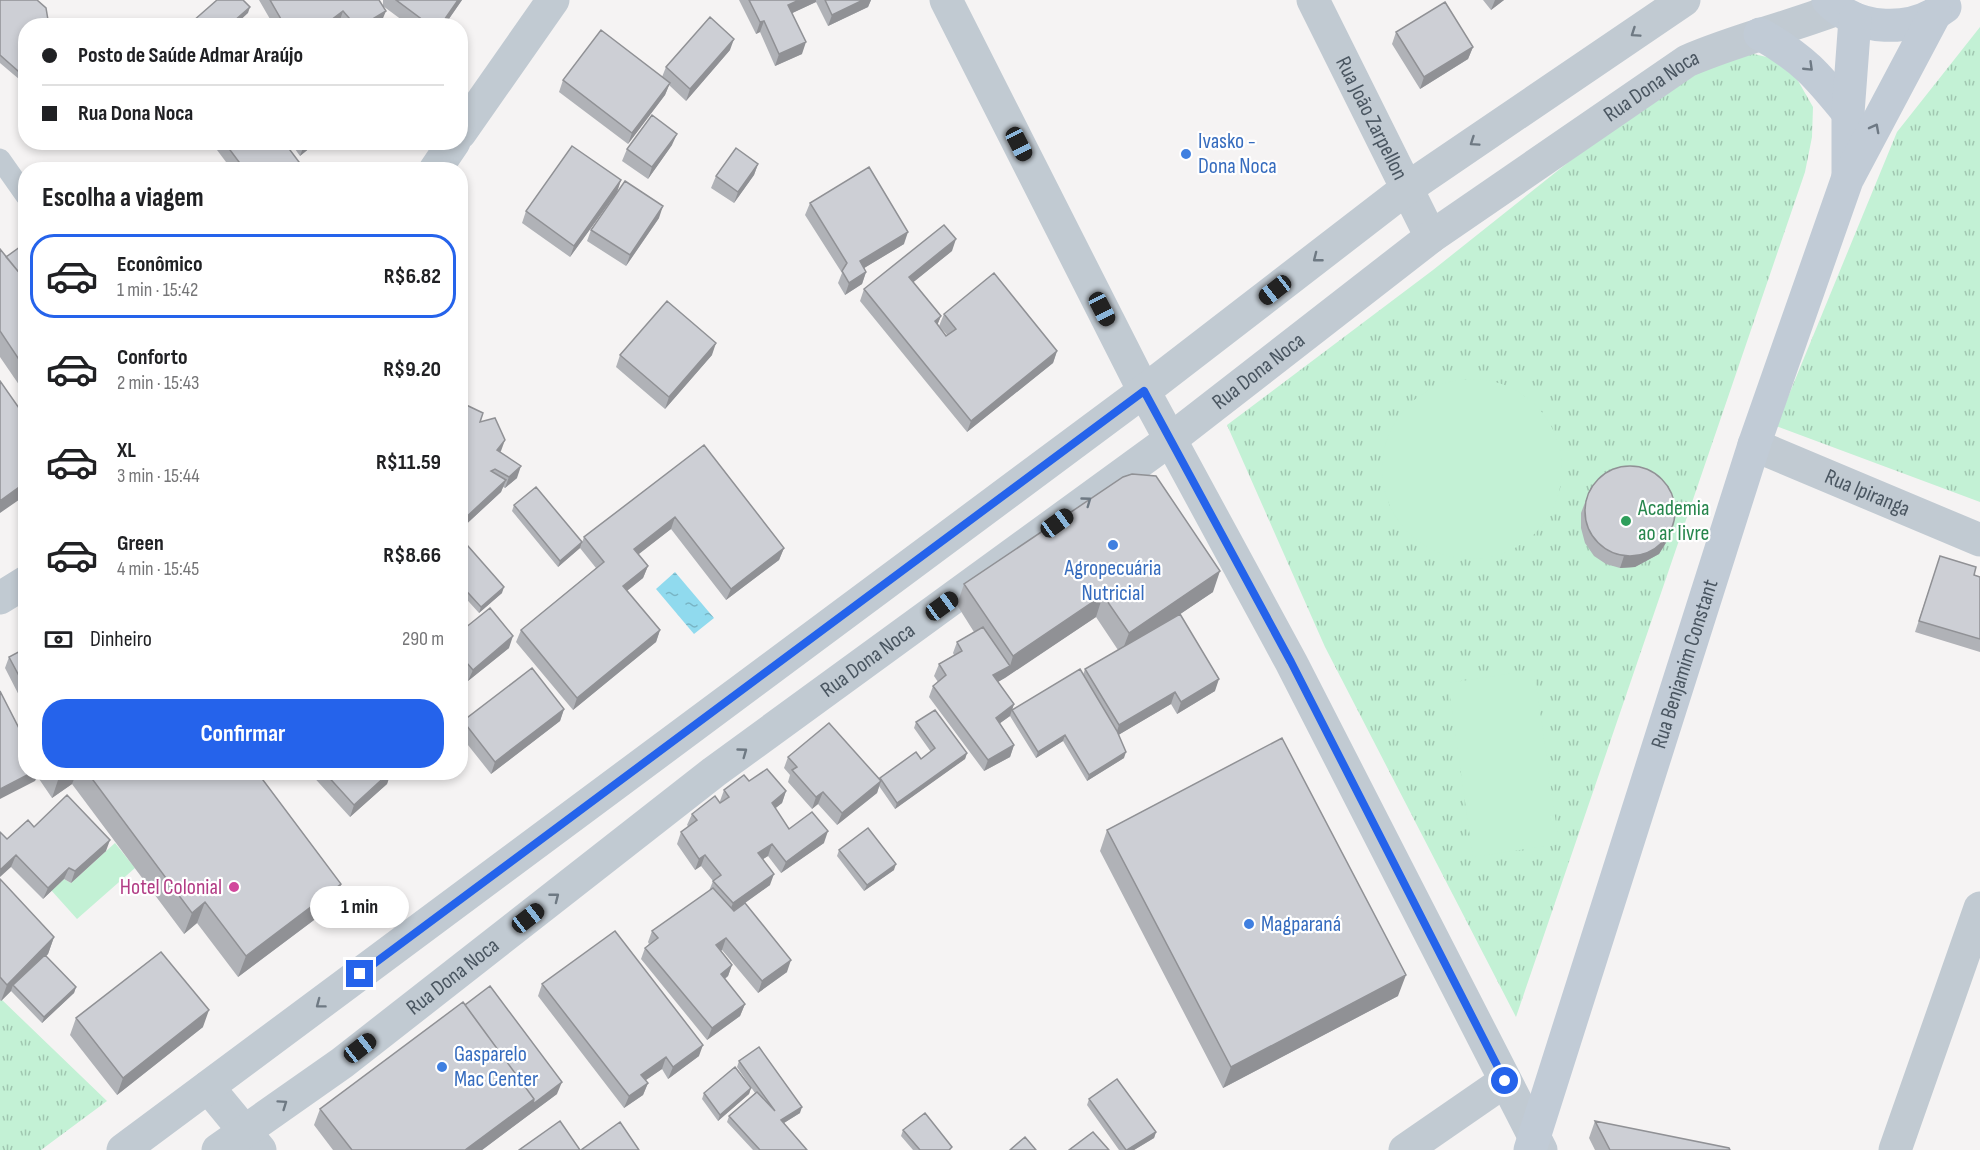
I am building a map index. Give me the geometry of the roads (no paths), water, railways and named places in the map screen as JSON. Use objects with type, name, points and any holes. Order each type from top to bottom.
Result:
[{"type":"main road","points":[[1840,9],[1882,25],[1909,24],[1944,7]]},
{"type":"main road","name":"Rua Benjamim Constant","points":[[1535,1145],[1755,445],[1848,180],[1944,7]]},
{"type":"main road","name":"Rua Benjamim Constant","points":[[1840,9],[1848,113],[1848,180]]},
{"type":"main road","points":[[1760,34],[1790,51],[1810,66],[1848,113]]},
{"type":"street","points":[[468,122],[553,0]]},
{"type":"street","points":[[946,0],[1144,391],[1291,662],[1505,1081],[1535,1145]]},
{"type":"street","name":"Rua João Zarpellon","points":[[1312,0],[1431,237]]},
{"type":"street","points":[[137,1146],[208,1087],[1144,391],[1406,189],[1684,0]]},
{"type":"street","name":"Rua Dona Noca","points":[[240,1144],[714,772],[1171,439],[1431,237],[1687,61],[1726,44],[1840,9]]},
{"type":"street","name":"Rua Ipiranga","points":[[1755,445],[1980,540]]},
{"type":"street","points":[[0,598],[18,587]]},
{"type":"street","points":[[683,734],[714,772]]},
{"type":"street","points":[[1895,1150],[1980,908]]},
{"type":"street","points":[[1405,1150],[1505,1081]]},
{"type":"street","points":[[208,1087],[240,1144]]},
{"type":"lane","points":[[0,159],[18,185]]},
{"type":"water","points":[[675,572],[714,618],[694,634],[656,589]]},
{"type":"place","name":"Ivasko - Dona Noca","points":[[1186,154]]},
{"type":"place","name":"Academia ao ar livre","points":[[1626,521]]},
{"type":"place","name":"Agropecuária Nutricial","points":[[1113,545]]},
{"type":"place","name":"Hotel Colonial","points":[[234,887]]},
{"type":"place","name":"Magparaná","points":[[1249,924]]},
{"type":"place","name":"Gasparelo Mac Center","points":[[442,1067]]}]
